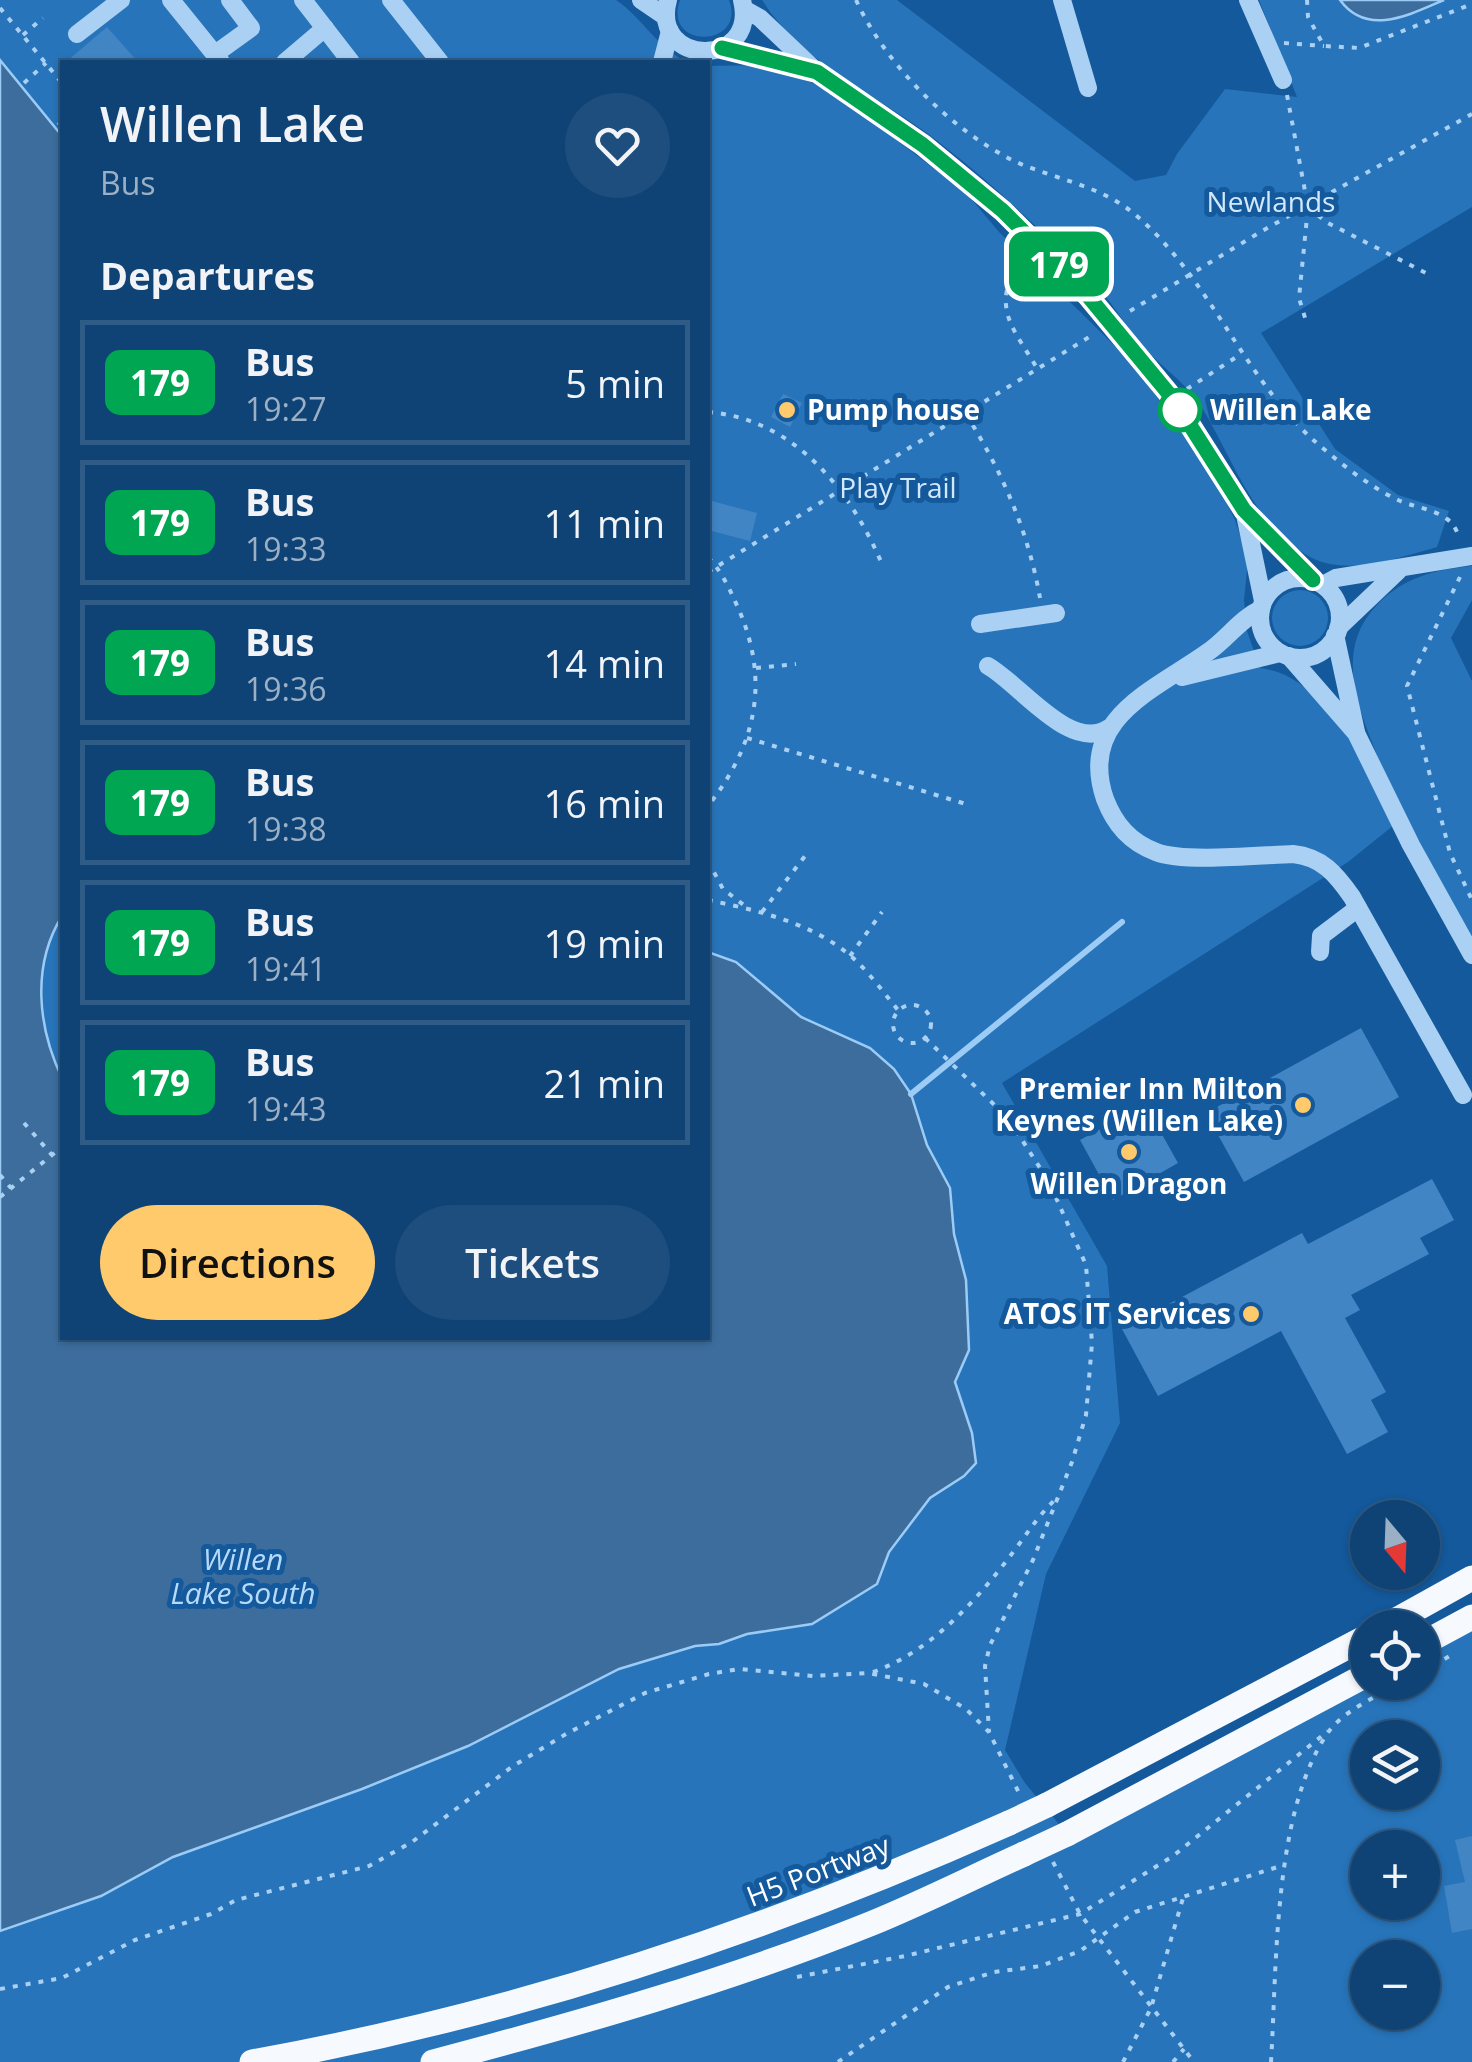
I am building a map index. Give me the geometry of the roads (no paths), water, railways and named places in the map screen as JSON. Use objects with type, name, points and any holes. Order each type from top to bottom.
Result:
[{"type":"main road","points":[[1414,1610],[1472,1578]]},
{"type":"main road","points":[[1440,1634],[1472,1617]]},
{"type":"main road","name":"H5 Portway","points":[[252,2062],[416,2030],[635,1969],[804,1910],[1009,1823],[1034,1801],[1350,1645]]},
{"type":"main road","points":[[433,2062],[643,2004],[734,1975],[872,1923],[1046,1845],[1350,1684]]},
{"type":"street","points":[[77,34],[121,0]]},
{"type":"street","points":[[171,0],[218,58],[251,28],[230,0]]},
{"type":"street","points":[[303,0],[349,60]]},
{"type":"street","points":[[390,0],[438,60]]},
{"type":"street","points":[[641,0],[668,16],[686,48],[817,72]]},
{"type":"street","points":[[1062,0],[1088,88]]},
{"type":"street","points":[[1248,0],[1283,80]]},
{"type":"street","points":[[710,54],[740,32],[743,4]]},
{"type":"street","points":[[743,4],[817,72],[946,162],[1003,211],[1088,296],[1136,353],[1174,400],[1244,510],[1338,608],[1337,632],[1356,733]]},
{"type":"street","points":[[662,60],[668,16]]},
{"type":"street","points":[[287,60],[324,28]]},
{"type":"street","points":[[1244,510],[1262,605],[1261,630],[1356,733],[1472,956]]},
{"type":"street","points":[[988,666],[998,681],[1073,732],[1095,735],[1109,728],[1142,694],[1210,651],[1262,605],[1270,591],[1290,579],[1318,583],[1398,570],[1430,560],[1464,557]]},
{"type":"street","points":[[1162,683],[1285,654],[1316,654],[1398,570]]},
{"type":"street","points":[[980,624],[1049,614]]},
{"type":"street","points":[[1109,728],[1100,750],[1102,788],[1112,815],[1128,836],[1164,854],[1306,856],[1318,860],[1339,878],[1358,908],[1463,1094]]},
{"type":"street","points":[[1320,952],[1321,936],[1358,908]]},
{"type":"water","points":[[1340,0],[1444,0],[1403,16],[1376,20],[1363,18]]},
{"type":"water","name":"Willen Lake South","points":[[0,60],[60,134],[60,920],[46,955],[41,997],[48,1039],[60,1073],[60,1340],[710,1340],[710,953],[736,962],[801,1017],[870,1048],[894,1069],[911,1094],[927,1145],[950,1188],[954,1234],[966,1280],[969,1350],[955,1382],[972,1433],[976,1463],[964,1476],[930,1498],[889,1552],[877,1584],[812,1624],[695,1646],[619,1669],[468,1746],[173,1857],[101,1896],[0,1931]]},
{"type":"waterway","points":[[911,1094],[1122,922]]},
{"type":"place","name":"Pump house","points":[[787,410]]},
{"type":"place","name":"Willen Lake","points":[[1180,410]]},
{"type":"place","name":"Premier Inn Milton Keynes (Willen Lake)","points":[[1303,1105]]},
{"type":"place","name":"Willen Dragon","points":[[1129,1152]]},
{"type":"place","name":"ATOS IT Services","points":[[1251,1314]]},
{"type":"park label","name":"Newlands","points":[[1271,202]]},
{"type":"park label","name":"Play Trail","points":[[898,488]]}]
